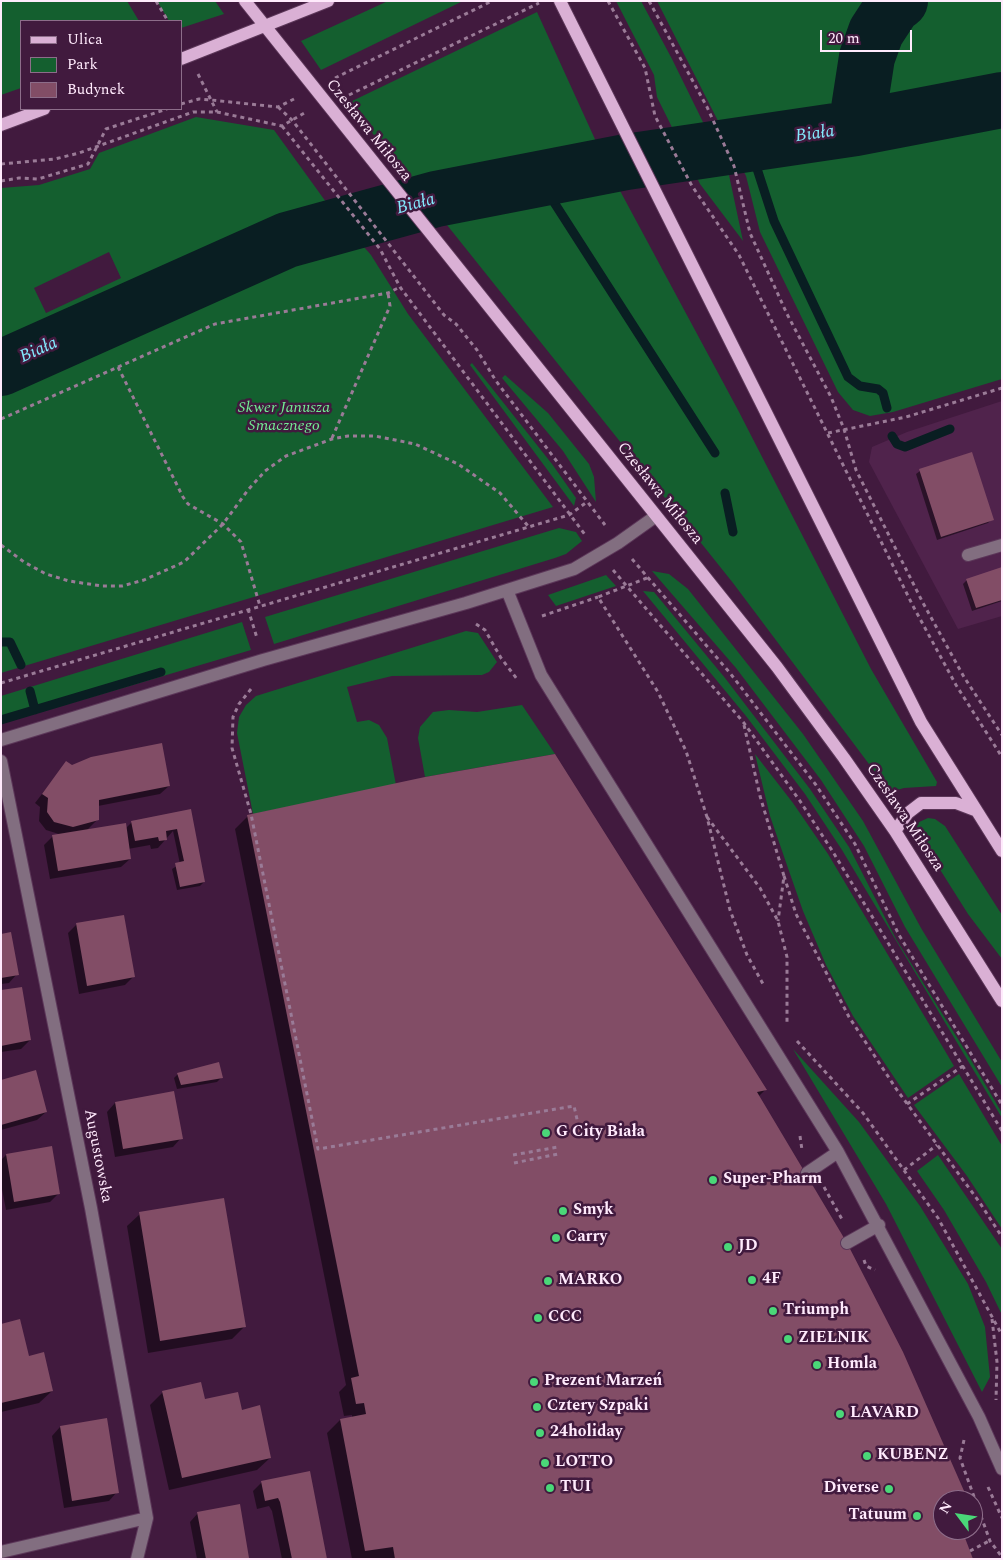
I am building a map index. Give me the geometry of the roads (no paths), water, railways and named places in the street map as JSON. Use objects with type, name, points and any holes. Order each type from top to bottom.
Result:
[{"type":"main road","name":"Czesława Miłosza","points":[[245,1],[313,89],[777,667],[896,831],[1002,1001]]},
{"type":"main road","points":[[182,59],[328,1]]},
{"type":"main road","points":[[560,1],[921,722],[1002,852]]},
{"type":"main road","points":[[1,124],[41,110]]},
{"type":"main road","points":[[896,831],[908,813],[922,803],[956,803],[977,812]]},
{"type":"street","points":[[1,740],[263,660],[574,569],[618,543],[656,516]]},
{"type":"street","points":[[968,555],[1002,545]]},
{"type":"street","points":[[506,590],[541,675],[838,1152],[879,1225],[978,1417],[1001,1466]]},
{"type":"street","name":"Augustowska","points":[[1,761],[88,1195],[147,1518],[138,1559]]},
{"type":"street","points":[[807,1173],[838,1152]]},
{"type":"street","points":[[847,1243],[879,1225]]},
{"type":"street","points":[[1,1552],[147,1518]]},
{"type":"waterway","name":"Biała","points":[[1,368],[287,240],[436,199],[626,162],[856,128],[867,57],[876,32],[893,6],[900,1]]},
{"type":"waterway","name":"Biała","points":[[856,128],[1002,100]]},
{"type":"waterway","points":[[749,144],[774,221],[848,377],[860,386],[878,389],[883,393],[887,408]]},
{"type":"waterway","points":[[539,179],[715,453]]},
{"type":"waterway","points":[[892,436],[897,444],[905,447],[950,429]]},
{"type":"waterway","points":[[725,493],[733,532]]},
{"type":"waterway","points":[[1,642],[10,642],[21,665]]},
{"type":"waterway","points":[[1,720],[161,672]]},
{"type":"waterway","points":[[30,691],[35,710]]},
{"type":"place","name":"G City Biała","points":[[546,1133]]},
{"type":"place","name":"Super-Pharm","points":[[713,1180]]},
{"type":"place","name":"Smyk","points":[[563,1211]]},
{"type":"place","name":"Carry","points":[[556,1238]]},
{"type":"place","name":"JD","points":[[728,1247]]},
{"type":"place","name":"4F","points":[[752,1280]]},
{"type":"place","name":"MARKO","points":[[548,1281]]},
{"type":"place","name":"Triumph","points":[[773,1311]]},
{"type":"place","name":"CCC","points":[[538,1318]]},
{"type":"place","name":"ZIELNIK","points":[[788,1339]]},
{"type":"place","name":"Homla","points":[[817,1365]]},
{"type":"place","name":"Prezent Marzeń","points":[[534,1382]]},
{"type":"place","name":"Cztery Szpaki","points":[[537,1407]]},
{"type":"place","name":"LAVARD","points":[[840,1414]]},
{"type":"place","name":"24holiday","points":[[540,1433]]},
{"type":"place","name":"KUBENZ","points":[[867,1456]]},
{"type":"place","name":"LOTTO","points":[[545,1463]]},
{"type":"place","name":"TUI","points":[[550,1488]]},
{"type":"place","name":"Diverse","points":[[889,1489]]},
{"type":"place","name":"Tatuum","points":[[917,1516]]},
{"type":"park label","name":"Skwer Janusza Smacznego","points":[[284,418]]}]
